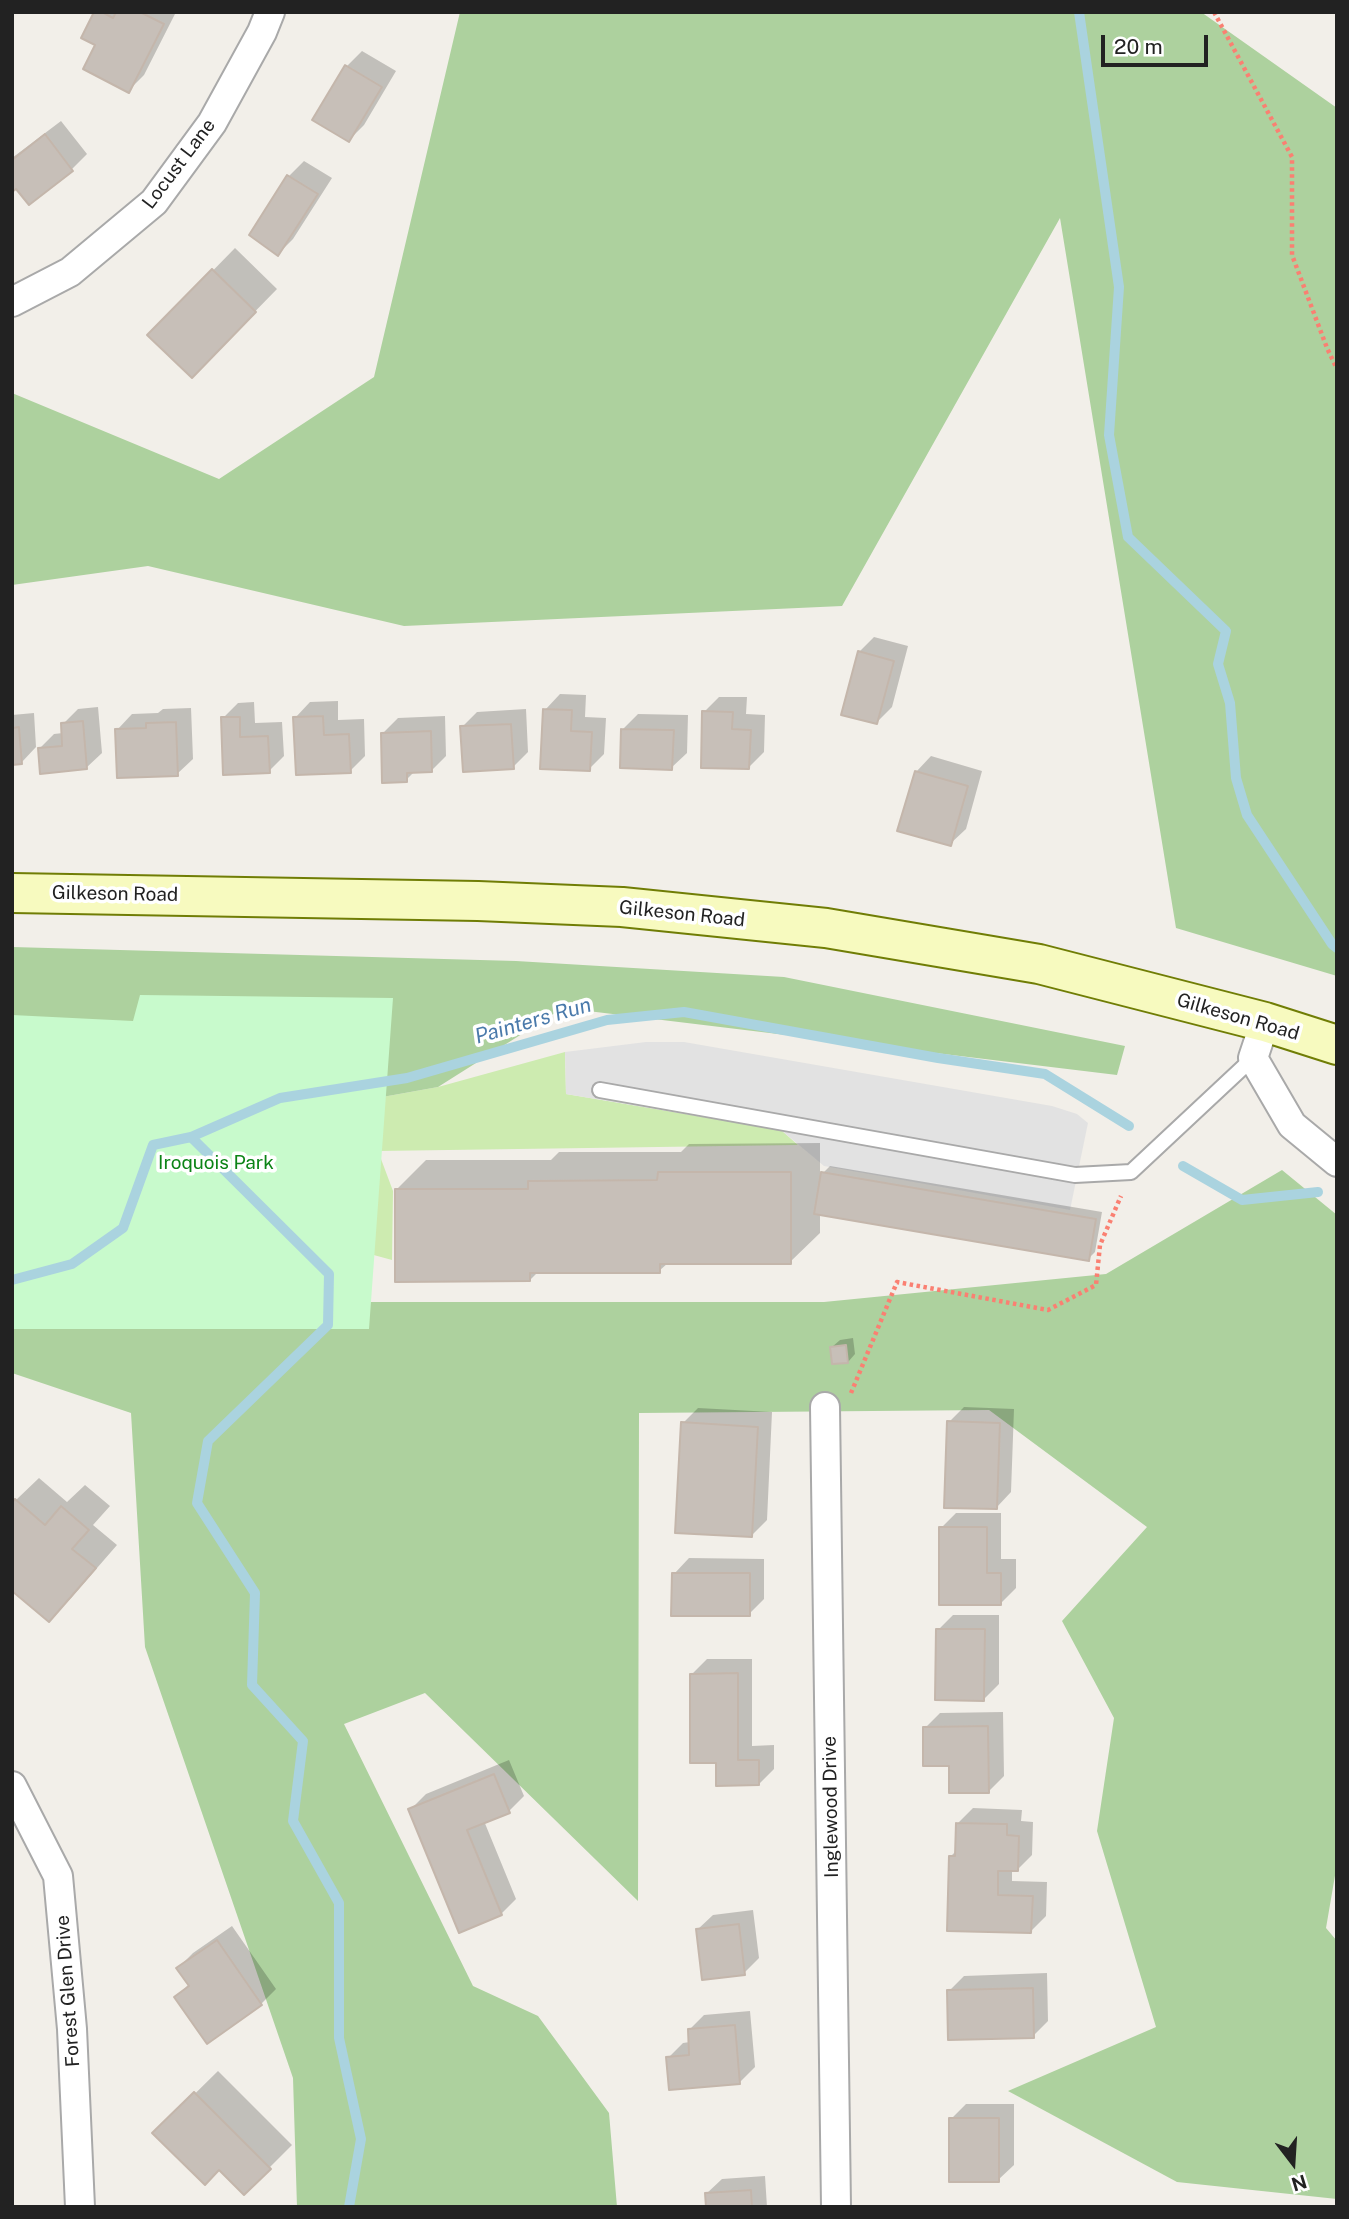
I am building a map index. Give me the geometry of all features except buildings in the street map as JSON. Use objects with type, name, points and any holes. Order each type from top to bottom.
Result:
[{"type":"street","name":"Locust Lane","points":[[12,302],[70,272],[155,202],[212,123],[262,32],[270,12]]},
{"type":"street","name":"Gilkeson Road","points":[[12,893],[478,901],[636,909],[825,928],[1039,964],[1265,1022],[1337,1045]]},
{"type":"street","points":[[1265,1022],[1253,1058],[1292,1125],[1337,1162]]},
{"type":"street","name":"Inglewood Drive","points":[[825,1407],[836,2207]]},
{"type":"street","name":"Forest Glen Drive","points":[[12,1786],[58,1876],[72,2029],[80,2207]]},
{"type":"lane","points":[[600,1090],[1075,1175],[1131,1172],[1253,1058]]},
{"type":"path","points":[[1214,12],[1292,157],[1292,255],[1337,369]]},
{"type":"path","points":[[851,1393],[897,1282],[1048,1310],[1096,1285],[1100,1245],[1131,1172]]},
{"type":"green space","points":[[460,12],[1201,12],[1337,108],[1337,976],[1176,928],[1060,218],[842,606],[404,626],[148,566],[12,585],[12,393],[219,479],[374,377]]},
{"type":"green space","points":[[12,947],[516,961],[784,977],[1125,1046],[1117,1075],[563,1008],[438,1087],[12,1170]]},
{"type":"green space","name":"Iroquois Park","points":[[140,995],[393,998],[369,1329],[12,1329],[12,1015],[133,1021]]},
{"type":"green space","points":[[565,1052],[566,1094],[781,1130],[798,1145],[378,1151],[393,1191],[392,1260],[370,1254],[349,1103],[438,1087]]},
{"type":"green space","points":[[1282,1170],[1337,1215],[1337,1864],[1326,1928],[1337,1941],[1337,2199],[1177,2182],[1008,2091],[1156,2027],[1097,1831],[1114,1718],[1062,1621],[1147,1527],[989,1410],[639,1413],[638,1901],[425,1693],[344,1724],[473,1986],[538,2016],[609,2113],[617,2207],[297,2207],[293,2078],[145,1647],[131,1413],[12,1373],[12,1281],[107,1302],[824,1302],[1106,1274]]},
{"type":"shaded area","points":[[646,1042],[684,1042],[1052,1106],[1077,1114],[1088,1123],[1070,1210],[824,1166],[781,1130],[566,1094],[565,1052]]},
{"type":"waterway","points":[[1079,12],[1119,287],[1109,435],[1128,537],[1226,631],[1218,664],[1230,703],[1236,778],[1247,815],[1337,948]]},
{"type":"waterway","name":"Painters Run","points":[[12,1280],[72,1264],[123,1228],[153,1145],[191,1137],[280,1098],[407,1078],[607,1020],[684,1012],[938,1058],[1045,1074],[1129,1126]]},
{"type":"waterway","points":[[191,1137],[329,1274],[328,1325],[208,1441],[197,1503],[255,1593],[252,1685],[303,1741],[293,1821],[339,1903],[339,2038],[361,2139],[349,2207]]},
{"type":"waterway","name":"Painters Run","points":[[1183,1166],[1242,1200],[1318,1192]]}]
